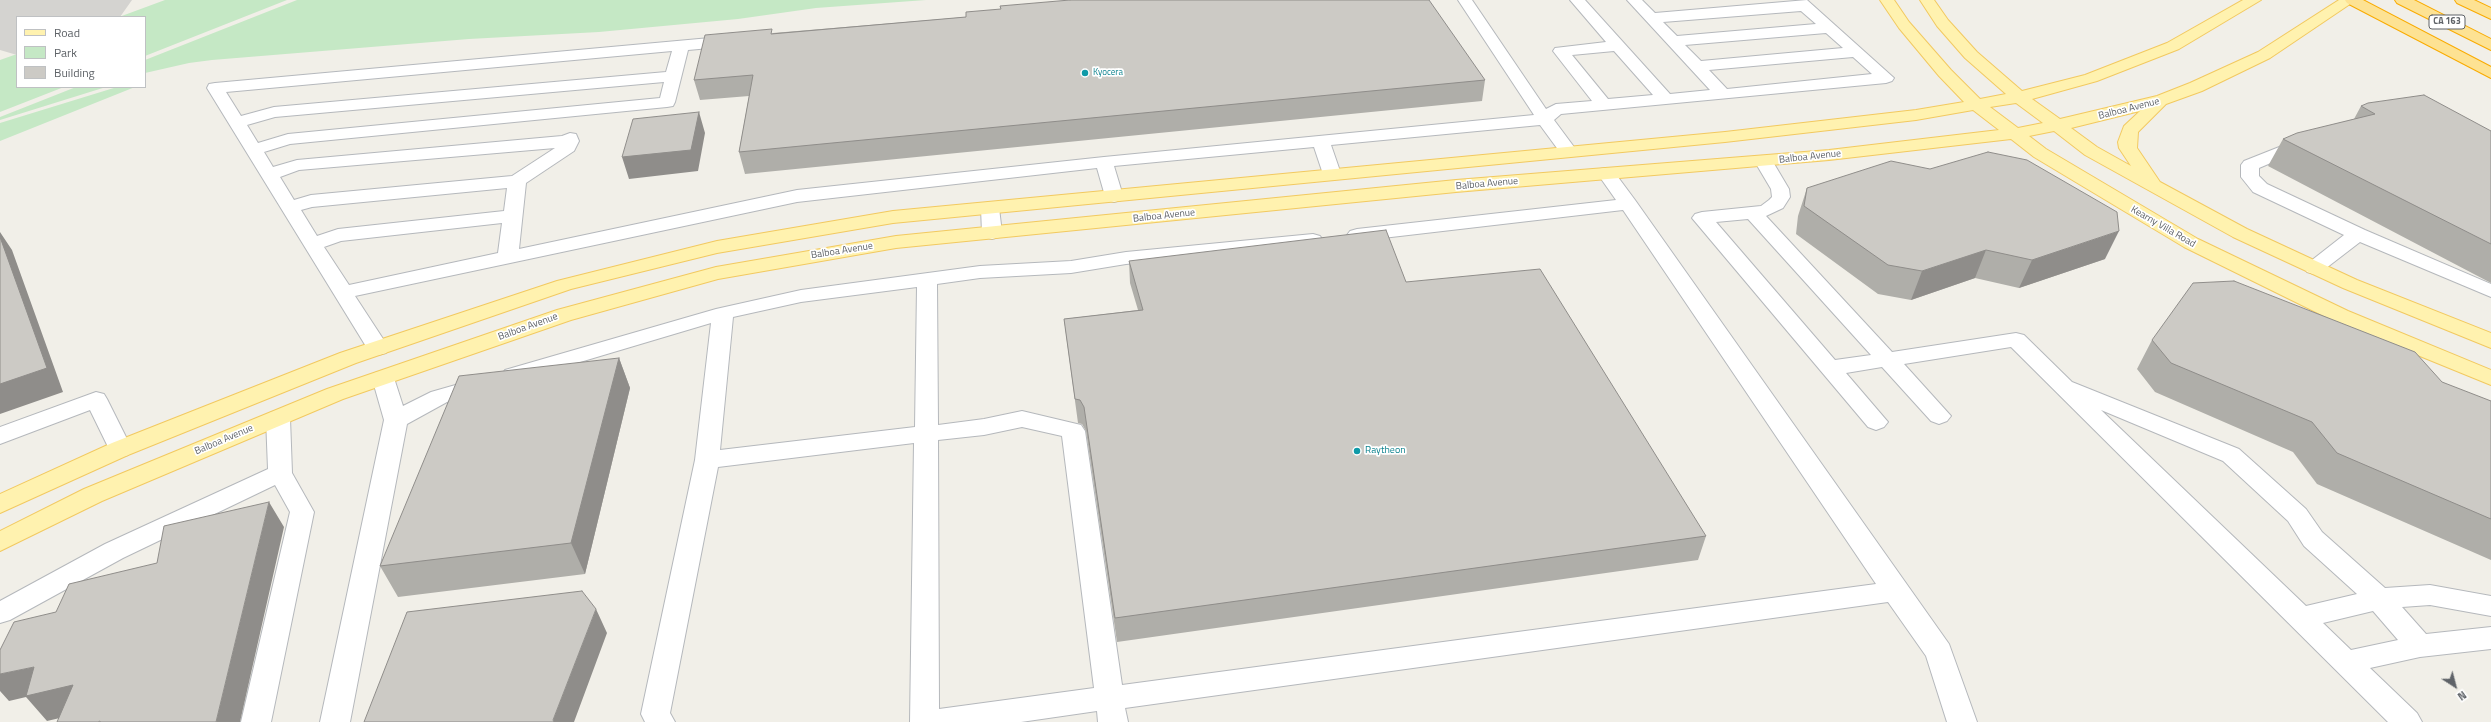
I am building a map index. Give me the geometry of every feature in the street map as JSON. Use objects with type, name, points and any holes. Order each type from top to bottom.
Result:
[{"type":"highway","points":[[2350,0],[2491,74]]},
{"type":"highway","name":"CA 163","points":[[2402,0],[2491,45]]},
{"type":"highway","name":"CA 163","points":[[2462,0],[2491,14]]},
{"type":"main road","name":"Kearny Villa Road","points":[[1887,0],[1904,25],[1939,67],[1977,105],[2013,134],[2046,157],[2191,243],[2341,316],[2418,350],[2491,378]]},
{"type":"main road","points":[[1927,0],[1942,23],[1971,55],[2019,97],[2091,151],[2157,189],[2240,233],[2314,268],[2491,341]]},
{"type":"main road","points":[[0,504],[120,449],[348,358],[564,285],[717,246],[893,217],[1725,137],[1850,124],[1977,105],[2019,97],[2084,80],[2131,64],[2173,46],[2254,0]]},
{"type":"main road","name":"Balboa Avenue","points":[[0,542],[93,495],[278,428],[383,378],[564,315],[716,274],[896,242],[1606,173],[1764,162],[2013,134],[2056,126],[2163,100],[2196,87],[2264,55],[2350,0]]},
{"type":"main road","points":[[2157,189],[2128,148],[2127,142],[2130,130],[2137,122],[2163,100]]},
{"type":"main road","points":[[1606,173],[1604,167],[1609,162],[1641,157],[1725,137]]},
{"type":"main road","points":[[93,495],[248,409],[330,376],[341,368],[348,358]]},
{"type":"lane","points":[[1465,0],[1568,151]]},
{"type":"lane","points":[[1577,0],[1666,99]]},
{"type":"lane","points":[[1634,0],[1723,94]]},
{"type":"lane","points":[[343,292],[797,196],[1104,162],[1545,119],[1556,109],[1886,78],[1801,3],[1651,18]]},
{"type":"lane","points":[[1672,41],[1829,28]]},
{"type":"lane","points":[[378,348],[215,88],[747,40]]},
{"type":"lane","points":[[254,150],[288,139],[667,102],[682,46]]},
{"type":"lane","points":[[1604,105],[1561,51],[1618,46]]},
{"type":"lane","points":[[1697,66],[1856,52]]},
{"type":"lane","points":[[237,123],[274,112],[674,76]]},
{"type":"lane","points":[[290,207],[312,201],[517,181],[568,147],[576,111]]},
{"type":"lane","points":[[2316,138],[2250,165],[2250,177],[2260,188],[2358,234],[2491,291]]},
{"type":"lane","points":[[269,174],[297,165],[570,140]]},
{"type":"lane","points":[[1321,141],[1332,174]]},
{"type":"lane","points":[[1104,162],[1114,196]]},
{"type":"lane","points":[[1764,162],[1780,189],[1781,197],[1776,204],[1767,210],[1753,213],[1702,218],[1876,422]]},
{"type":"lane","points":[[1606,173],[1895,591],[1939,652],[1962,722]]},
{"type":"lane","points":[[508,256],[517,181]]},
{"type":"lane","points":[[396,420],[439,397],[723,313],[801,296],[980,272],[1071,267],[1126,258],[1336,237],[1628,204]]},
{"type":"lane","points":[[990,208],[992,233]]},
{"type":"lane","points":[[1753,213],[1939,416]]},
{"type":"lane","points":[[313,244],[338,235],[512,216]]},
{"type":"lane","points":[[2314,268],[2358,234]]},
{"type":"lane","points":[[925,722],[928,433],[927,280]]},
{"type":"lane","points":[[660,722],[655,714],[707,460],[723,313]]},
{"type":"lane","points":[[1830,368],[2016,340],[2407,722]]},
{"type":"lane","points":[[335,722],[396,420],[383,378]]},
{"type":"lane","points":[[2061,385],[2231,455],[2297,515],[2313,539],[2379,599],[2420,646]]},
{"type":"lane","points":[[0,436],[96,399],[120,449]]},
{"type":"lane","points":[[707,460],[928,433],[1022,419],[1073,431],[1112,710]]},
{"type":"lane","points":[[256,722],[302,512],[280,473],[278,428]]},
{"type":"lane","points":[[0,613],[114,551],[280,473]]},
{"type":"lane","points":[[934,722],[1112,710],[1895,591]]},
{"type":"lane","points":[[2301,618],[2379,599],[2430,595],[2491,606]]},
{"type":"lane","points":[[2346,662],[2420,646],[2491,638]]},
{"type":"green space","points":[[165,0],[287,0],[146,56],[146,16],[122,16]]},
{"type":"green space","points":[[297,0],[926,0],[816,8],[738,19],[599,32],[469,39],[212,60],[189,63],[146,73],[146,60]]},
{"type":"green space","points":[[16,54],[16,88],[61,88],[0,112],[0,60]]},
{"type":"green space","points":[[73,88],[103,88],[0,120],[0,117]]},
{"type":"green space","points":[[114,88],[132,88],[0,141],[0,123]]},
{"type":"building","name":"Kyocera","points":[[1070,0],[1429,0],[1485,80],[739,152],[753,75],[694,80],[705,35],[772,29],[771,34],[966,17],[966,12],[1001,9],[1000,6]]},
{"type":"building","points":[[2424,95],[2491,131],[2491,244],[2283,139],[2297,133],[2375,114],[2361,106],[2368,103]]},
{"type":"building","points":[[699,112],[691,150],[622,157],[633,119]]},
{"type":"building","points":[[1988,152],[2027,160],[2117,212],[2119,231],[2032,260],[1986,250],[1922,271],[1888,265],[1804,206],[1807,188],[1891,161],[1930,169]]},
{"type":"building","name":"Raytheon","points":[[1386,230],[1406,282],[1540,269],[1706,536],[1115,618],[1084,407],[1080,400],[1075,399],[1064,319],[1143,310],[1129,261]]},
{"type":"building","points":[[0,237],[47,368],[0,384]]},
{"type":"building","points":[[2234,281],[2415,352],[2442,382],[2491,401],[2491,519],[2337,453],[2312,422],[2171,363],[2152,340],[2193,283]]},
{"type":"building","points":[[619,358],[571,543],[380,566],[459,376]]},
{"type":"building","points":[[269,502],[216,722],[57,722],[73,685],[26,696],[34,667],[0,674],[0,650],[14,622],[56,612],[69,584],[157,563],[164,526]]},
{"type":"building","points":[[582,591],[596,609],[553,720],[554,722],[364,722],[407,612]]},
{"type":"runway","points":[[23,16],[69,0]]},
{"type":"place","name":"Kyocera","points":[[1085,73]]},
{"type":"place","name":"Raytheon","points":[[1357,451]]}]
